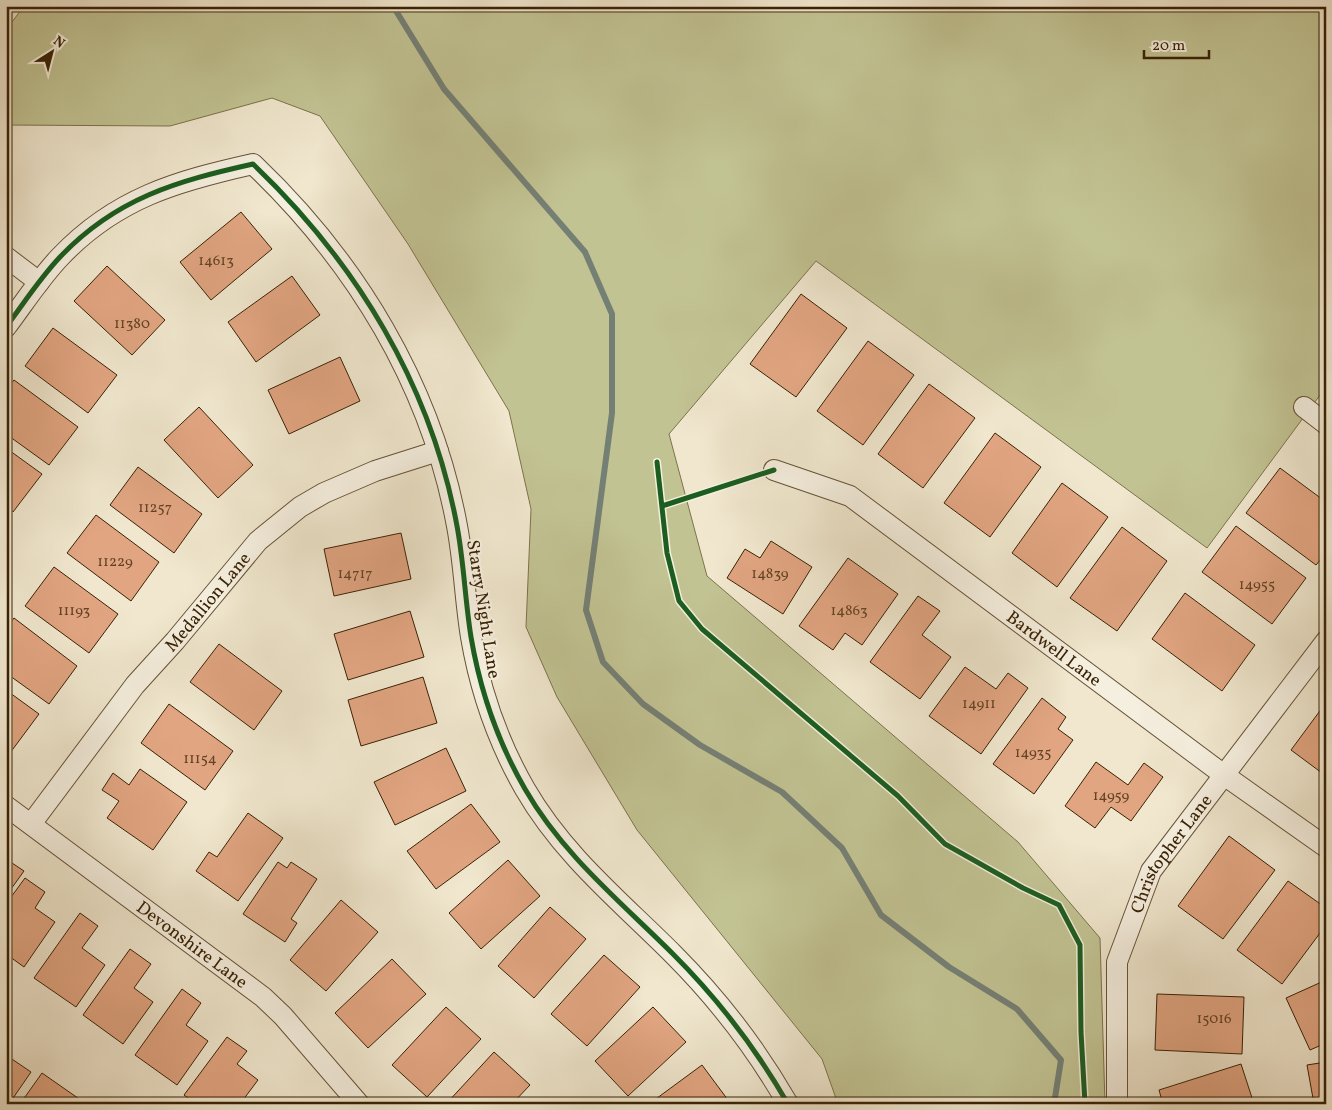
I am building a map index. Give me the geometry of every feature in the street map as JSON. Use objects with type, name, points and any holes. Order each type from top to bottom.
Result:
[{"type":"street","name":"Starry Night Lane","points":[[39,282],[76,241],[100,222],[133,201],[176,183],[253,164],[307,218],[370,303],[411,380],[438,451],[457,525],[477,666],[496,729],[525,789],[562,844],[584,868],[669,950],[705,989],[755,1052],[788,1104]]},
{"type":"street","points":[[6,257],[39,282],[6,326]]},
{"type":"street","points":[[1304,407],[1326,424]]},
{"type":"street","name":"Medallion Lane","points":[[31,824],[135,685],[175,642],[258,541],[300,507],[324,493],[366,474],[438,451]]},
{"type":"street","name":"Bardwell Lane","points":[[774,470],[850,496],[1224,775],[1326,847]]},
{"type":"street","name":"Christopher Lane","points":[[1117,1104],[1117,962],[1151,871],[1326,641]]},
{"type":"street","name":"Devonshire Lane","points":[[6,806],[263,997],[359,1104]]},
{"type":"green space","points":[[24,6],[1326,6],[1326,387],[1207,548],[816,261],[669,434],[707,576],[1018,842],[1100,938],[1105,1104],[838,1104],[822,1059],[637,830],[557,697],[526,627],[531,509],[509,411],[408,244],[320,116],[272,98],[170,126],[6,125],[6,30]]},
{"type":"building","points":[[241,212],[272,249],[211,300],[180,262]]},
{"type":"building","points":[[107,266],[165,320],[132,355],[74,301]]},
{"type":"building","points":[[292,276],[320,315],[256,362],[228,322]]},
{"type":"building","points":[[801,294],[847,328],[796,397],[750,364]]},
{"type":"building","points":[[53,328],[117,375],[88,413],[25,366]]},
{"type":"building","points":[[868,341],[914,375],[863,445],[817,411]]},
{"type":"building","points":[[340,357],[360,401],[289,434],[268,390]]},
{"type":"building","points":[[14,380],[78,427],[49,465],[6,434],[6,390]]},
{"type":"building","points":[[929,384],[975,418],[923,488],[878,454]]},
{"type":"building","points":[[199,407],[253,465],[218,498],[164,440]]},
{"type":"building","points":[[995,433],[1041,467],[990,537],[944,503]]},
{"type":"building","points":[[6,448],[42,474],[13,512],[6,507]]},
{"type":"building","points":[[138,467],[202,514],[174,553],[110,505]]},
{"type":"building","points":[[1280,468],[1326,502],[1326,553],[1316,565],[1246,513]]},
{"type":"building","points":[[1062,483],[1108,517],[1057,587],[1012,553]]},
{"type":"building","points":[[96,515],[159,562],[131,601],[67,553]]},
{"type":"building","points":[[1236,526],[1306,578],[1272,624],[1202,572]]},
{"type":"building","points":[[1122,527],[1167,561],[1117,631],[1070,598]]},
{"type":"building","points":[[401,533],[411,579],[334,596],[324,549]]},
{"type":"building","points":[[771,541],[812,567],[783,614],[727,578],[745,549],[760,558]]},
{"type":"building","points":[[848,558],[898,594],[862,645],[845,633],[833,650],[799,626]]},
{"type":"building","points":[[54,567],[118,614],[89,653],[25,606]]},
{"type":"building","points":[[1185,593],[1255,645],[1222,691],[1152,639]]},
{"type":"building","points":[[918,596],[940,611],[922,635],[951,657],[920,699],[870,662]]},
{"type":"building","points":[[410,611],[424,657],[348,680],[334,634]]},
{"type":"building","points":[[14,618],[77,666],[49,704],[6,673],[6,628]]},
{"type":"building","points":[[219,644],[282,691],[254,730],[190,682]]},
{"type":"building","points":[[965,667],[996,689],[1008,673],[1028,688],[981,754],[929,716]]},
{"type":"building","points":[[423,677],[437,723],[361,746],[348,700]]},
{"type":"building","points":[[6,690],[39,714],[10,753],[6,749]]},
{"type":"building","points":[[1042,698],[1066,717],[1058,729],[1073,740],[1034,794],[993,764]]},
{"type":"building","points":[[169,704],[233,751],[205,790],[141,743]]},
{"type":"building","points":[[1326,705],[1326,776],[1291,750]]},
{"type":"building","points":[[446,748],[466,791],[395,825],[374,782]]},
{"type":"building","points":[[1096,762],[1128,785],[1144,763],[1163,777],[1131,821],[1111,807],[1095,828],[1065,806]]},
{"type":"building","points":[[140,769],[187,802],[153,850],[107,818],[119,801],[102,790],[113,773],[129,785]]},
{"type":"building","points":[[471,804],[500,842],[436,889],[407,851]]},
{"type":"building","points":[[248,813],[283,838],[238,901],[196,871],[209,852],[217,857]]},
{"type":"building","points":[[1229,836],[1275,870],[1223,939],[1178,906]]},
{"type":"building","points":[[6,859],[24,871],[6,896]]},
{"type":"building","points":[[508,860],[540,896],[481,949],[449,913]]},
{"type":"building","points":[[278,862],[287,868],[291,862],[317,879],[291,919],[297,923],[285,942],[243,914]]},
{"type":"building","points":[[25,878],[45,892],[35,908],[55,922],[24,967],[6,954],[6,904]]},
{"type":"building","points":[[1288,881],[1326,908],[1326,925],[1282,984],[1237,950]]},
{"type":"building","points":[[341,900],[378,932],[326,991],[290,960]]},
{"type":"building","points":[[550,907],[586,939],[534,998],[498,966]]},
{"type":"building","points":[[80,913],[98,926],[82,948],[105,965],[76,1007],[34,978]]},
{"type":"building","points":[[130,949],[151,964],[134,988],[153,1002],[123,1044],[83,1015]]},
{"type":"building","points":[[604,955],[640,987],[587,1046],[551,1014]]},
{"type":"building","points":[[392,959],[426,994],[368,1048],[335,1013]]},
{"type":"building","points":[[1326,980],[1326,1043],[1310,1050],[1286,998]]},
{"type":"building","points":[[182,989],[201,1003],[186,1025],[208,1041],[177,1085],[135,1055]]},
{"type":"building","points":[[1157,994],[1244,997],[1242,1054],[1155,1050]]},
{"type":"building","points":[[446,1007],[481,1039],[427,1097],[392,1065]]},
{"type":"building","points":[[653,1007],[686,1042],[628,1096],[595,1061]]},
{"type":"building","points":[[227,1037],[247,1051],[237,1064],[258,1080],[240,1104],[196,1104],[184,1095]]},
{"type":"building","points":[[494,1052],[530,1085],[512,1104],[446,1104]]},
{"type":"building","points":[[6,1055],[31,1072],[9,1104],[6,1104]]},
{"type":"building","points":[[1326,1062],[1326,1104],[1314,1104],[1307,1065]]},
{"type":"building","points":[[1241,1064],[1254,1104],[1163,1104],[1159,1090]]},
{"type":"building","points":[[702,1065],[731,1104],[649,1104]]},
{"type":"building","points":[[42,1073],[85,1103],[20,1104]]},
{"type":"waterway","points":[[393,6],[444,89],[585,252],[612,314],[612,413],[586,610],[603,662],[643,704],[700,745],[782,792],[842,848],[881,915],[949,967],[1017,1009],[1061,1060],[1054,1104]]},
{"type":"cycle path","points":[[6,327],[60,257],[103,220],[126,206],[173,185],[253,164],[325,242],[356,284],[384,329],[408,375],[429,424],[445,474],[457,526],[471,637],[479,676],[498,734],[525,789],[540,813],[575,856],[673,954],[721,1007],[750,1044],[788,1104]]},
{"type":"cycle path","points":[[657,462],[667,553],[679,601],[702,629],[898,796],[945,844],[1023,888],[1059,905],[1080,945],[1081,1032],[1085,1104]]},
{"type":"cycle path","points":[[662,506],[774,470]]}]
